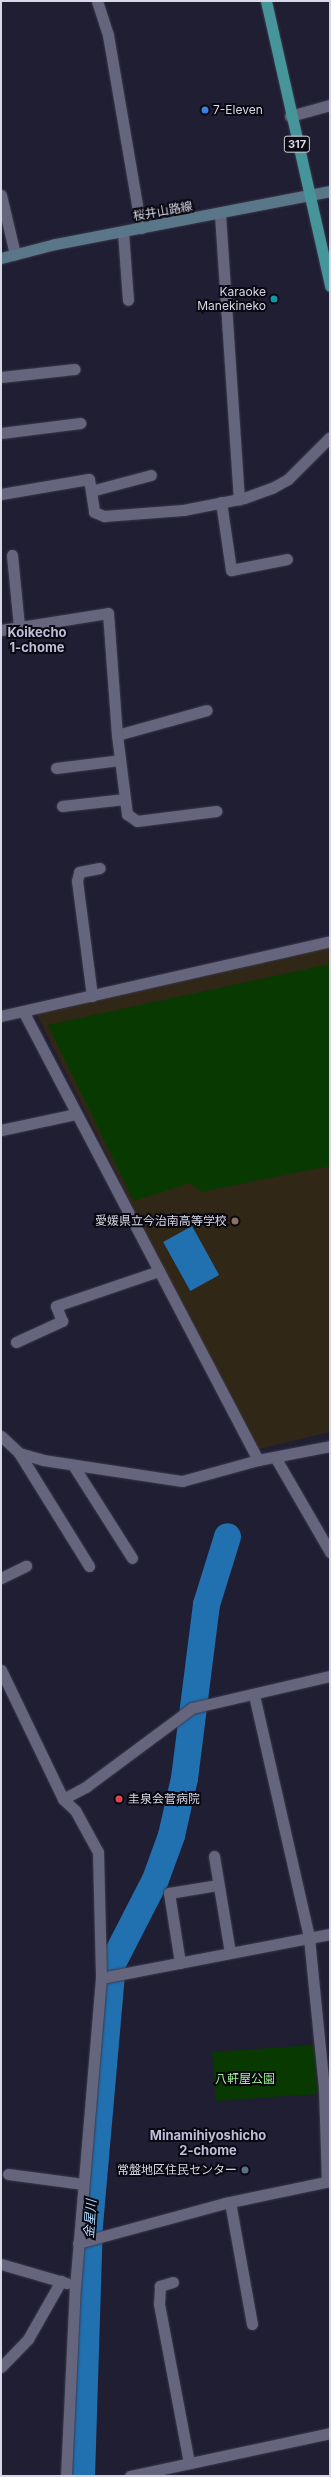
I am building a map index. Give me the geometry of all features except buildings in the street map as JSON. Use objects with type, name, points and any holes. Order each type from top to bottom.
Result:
[{"type":"highway","name":"317","points":[[266,1],[290,116],[330,286]]},
{"type":"main road","name":"桜井山路線","points":[[1,258],[141,228],[220,214],[330,191]]},
{"type":"street","points":[[97,1],[108,35],[141,228]]},
{"type":"street","points":[[290,116],[330,105]]},
{"type":"street","points":[[1,195],[15,254]]},
{"type":"street","points":[[220,214],[239,499]]},
{"type":"street","points":[[123,232],[128,300]]},
{"type":"street","points":[[1,377],[74,369]]},
{"type":"street","points":[[1,433],[80,423]]},
{"type":"street","points":[[1,494],[89,479],[94,512],[104,516],[183,510],[239,499],[272,488],[288,479],[330,437]]},
{"type":"street","points":[[91,491],[151,475]]},
{"type":"street","points":[[221,502],[231,570],[287,559]]},
{"type":"street","points":[[12,555],[20,627]]},
{"type":"street","points":[[1,630],[108,613],[117,734],[127,814],[137,821],[216,811]]},
{"type":"street","points":[[117,734],[207,710]]},
{"type":"street","points":[[56,768],[120,760]]},
{"type":"street","points":[[62,806],[125,798]]},
{"type":"street","points":[[92,996],[76,881],[79,872],[100,868]]},
{"type":"street","points":[[1,1016],[330,941]]},
{"type":"street","points":[[23,1011],[258,1460]]},
{"type":"street","points":[[1,1130],[76,1114]]},
{"type":"street","points":[[16,1342],[62,1321],[56,1306],[159,1271]]},
{"type":"street","points":[[1,1436],[19,1454],[89,1566]]},
{"type":"street","points":[[19,1454],[73,1465],[182,1482],[258,1460],[330,1446]]},
{"type":"street","points":[[275,1457],[330,1552]]},
{"type":"street","points":[[73,1465],[132,1558]]},
{"type":"street","points":[[1,1578],[26,1566]]},
{"type":"street","points":[[1,1670],[63,1799],[75,1810],[98,1852],[101,1978],[75,2285],[66,2476]]},
{"type":"street","points":[[63,1799],[87,1786],[192,1708],[254,1695],[330,1676]]},
{"type":"street","points":[[78,2243],[230,2202],[329,2181],[324,2088],[309,1938],[254,1695]]},
{"type":"street","points":[[214,1856],[230,1953]]},
{"type":"street","points":[[180,1963],[170,1893],[218,1885]]},
{"type":"street","points":[[101,1978],[330,1934]]},
{"type":"street","points":[[8,2174],[84,2184]]},
{"type":"street","points":[[230,2202],[252,2324]]},
{"type":"street","points":[[1,2264],[75,2285]]},
{"type":"street","points":[[1,2367],[28,2339],[61,2281]]},
{"type":"street","points":[[173,2282],[160,2286],[159,2304],[189,2463]]},
{"type":"street","points":[[130,2476],[330,2433]]},
{"type":"shaded area","name":"愛媛県立今治南高等学校","points":[[330,944],[330,1432],[255,1450],[35,1011]]},
{"type":"green space","points":[[330,964],[330,1166],[201,1192],[190,1183],[134,1201],[48,1025]]},
{"type":"green space","name":"八軒屋公園","points":[[314,2045],[317,2094],[216,2101],[212,2052]]},
{"type":"water","points":[[192,1226],[219,1275],[190,1291],[163,1242]]},
{"type":"waterway","name":"金星川","points":[[81,2476],[89,2225],[112,1963],[155,1879],[171,1835],[184,1778],[206,1604],[227,1536]]},
{"type":"place","name":"7-Eleven","points":[[205,110]]},
{"type":"place","name":"Karaoke Manekineko","points":[[274,299]]},
{"type":"place","name":"愛媛県立今治南高等学校","points":[[235,1221]]},
{"type":"place","name":"圭泉会菅病院","points":[[119,1799]]},
{"type":"place","name":"常盤地区住民センター","points":[[245,2170]]},
{"type":"district","name":"Koikecho 1-chome","points":[[37,640]]},
{"type":"district","name":"Minamihiyoshicho 2-chome","points":[[208,2144]]}]
